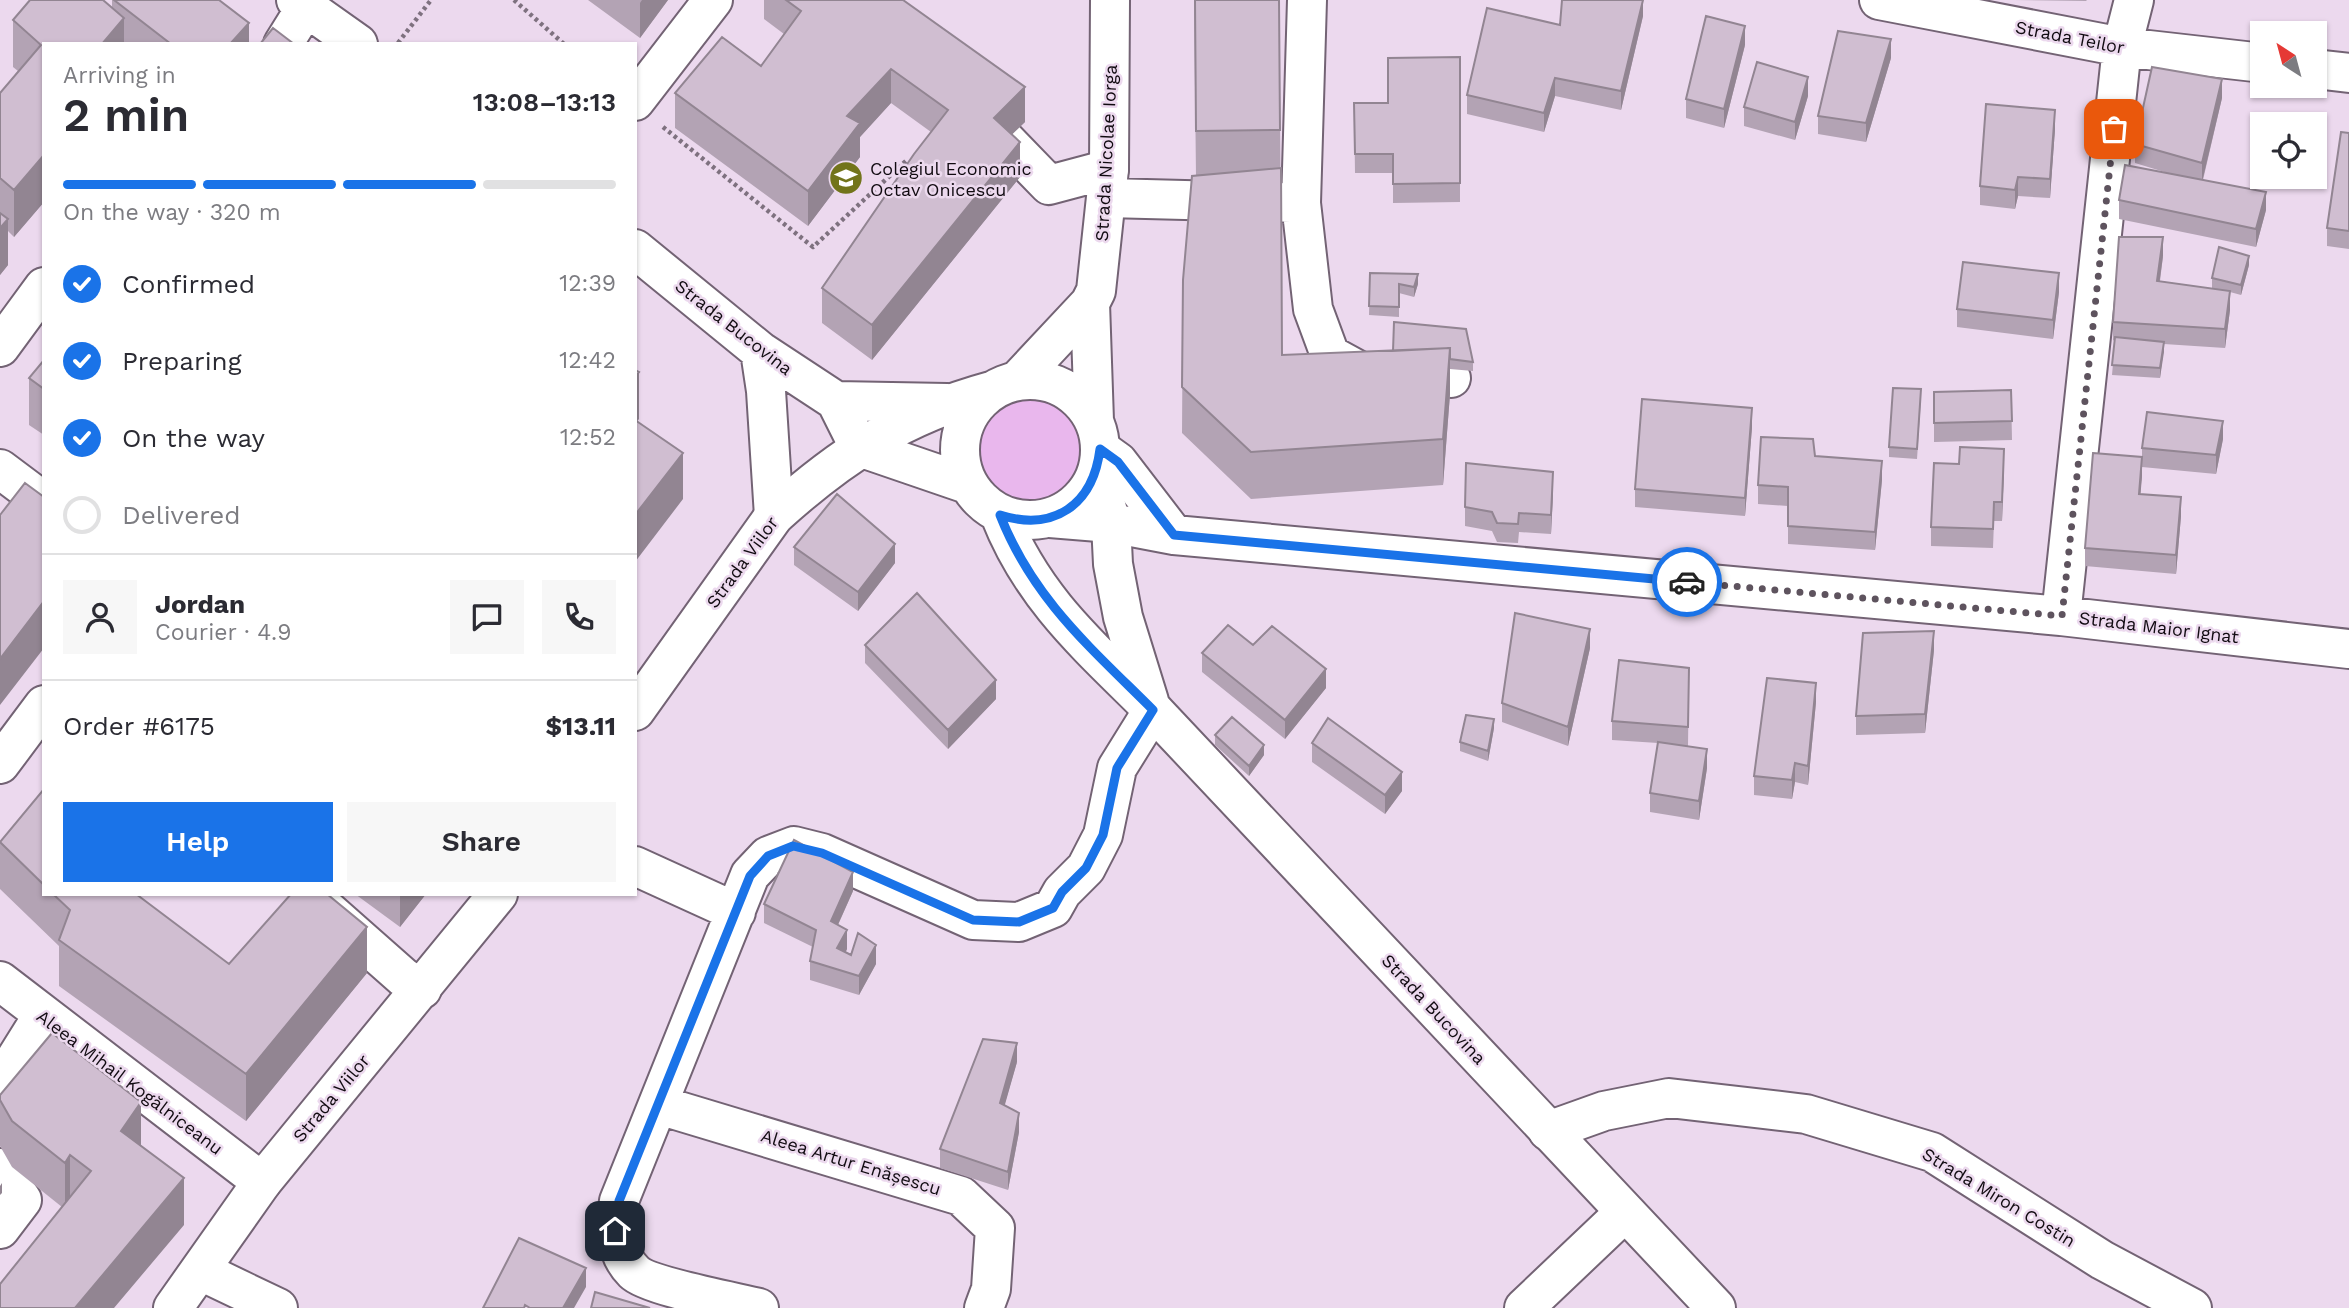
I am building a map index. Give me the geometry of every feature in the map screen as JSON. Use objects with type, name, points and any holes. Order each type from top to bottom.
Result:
[{"type":"street","points":[[646,112],[713,0]]},
{"type":"street","name":"Strada Nicolae Iorga","points":[[1004,386],[1090,303],[1096,291],[1108,184],[1110,0]]},
{"type":"street","points":[[1307,0],[1301,203],[1313,309],[1330,355],[1374,379],[1419,374],[1451,378]]},
{"type":"street","name":"Strada Teilor","points":[[1880,0],[2122,47],[2250,62]]},
{"type":"street","points":[[2062,616],[2122,47],[2134,0]]},
{"type":"street","points":[[284,42],[301,3],[355,42]]},
{"type":"street","points":[[2328,71],[2349,73]]},
{"type":"street","points":[[965,97],[1049,185],[1108,184],[1301,203]]},
{"type":"street","name":"Strada Bucovina","points":[[637,251],[760,351],[836,401]]},
{"type":"street","points":[[0,347],[42,290]]},
{"type":"street","name":"Strada Nicolae Iorga","points":[[1090,303],[1097,447]]},
{"type":"street","points":[[760,351],[766,391],[774,516]]},
{"type":"street","points":[[1097,447],[1087,492],[1071,508],[1050,518],[1034,521],[1000,515],[981,502],[967,484],[960,464],[959,443],[965,423],[975,405],[1004,386],[1048,382],[1075,396],[1097,447],[1118,462],[1174,535]]},
{"type":"street","name":"Strada Viilor","points":[[637,708],[774,516],[821,474],[859,447],[947,403],[1004,386]]},
{"type":"street","points":[[947,403],[836,401],[859,447],[967,484]]},
{"type":"street","name":"Strada Bucovina","points":[[1097,447],[1111,523],[1113,564],[1123,617],[1153,710]]},
{"type":"street","points":[[0,469],[42,500]]},
{"type":"street","name":"Strada Bucovina","points":[[1000,515],[1015,553],[1041,593],[1069,626],[1153,710],[1716,1308]]},
{"type":"street","name":"Strada Maior Ignat","points":[[1050,518],[1111,523],[1174,535],[2062,616],[2349,649]]},
{"type":"street","points":[[0,764],[42,708]]},
{"type":"street","points":[[759,1308],[635,1274],[621,1252],[615,1231],[619,1201],[750,876],[768,856],[793,846],[822,853],[973,920],[1019,922],[1053,908],[1062,892],[1086,868],[1103,835],[1117,768],[1153,710]]},
{"type":"street","points":[[637,867],[736,912]]},
{"type":"street","points":[[311,896],[403,977],[422,989]]},
{"type":"street","name":"Strada Viilor","points":[[173,1308],[201,1272],[262,1182],[496,896]]},
{"type":"street","name":"Aleea Mihail Kogălniceanu","points":[[0,981],[262,1182]]},
{"type":"street","points":[[0,1084],[43,1015]]},
{"type":"street","name":"Strada Miron Costin","points":[[1548,1130],[1604,1111],[1669,1098],[1806,1114],[1931,1152],[2102,1260],[2192,1308]]},
{"type":"street","name":"Aleea Artur Enășescu","points":[[659,1105],[961,1196],[995,1228],[991,1289],[984,1308]]},
{"type":"street","points":[[0,1168],[22,1200],[0,1229]]},
{"type":"street","points":[[1524,1308],[1624,1213]]},
{"type":"street","points":[[201,1272],[278,1308]]},
{"type":"path","points":[[399,42],[431,0]]},
{"type":"path","points":[[513,0],[562,42]]},
{"type":"path","points":[[646,112],[813,247],[908,159]]},
{"type":"shaded area","points":[[1028,397],[1048,401],[1066,412],[1077,430],[1081,450],[1077,470],[1066,488],[1048,499],[1028,503],[1008,499],[990,488],[979,470],[975,450],[979,430],[990,412],[1008,401]]},
{"type":"building","points":[[30,0],[103,0],[124,18],[104,42],[42,42],[42,157],[14,190],[0,178],[0,93],[41,45],[13,20]]},
{"type":"building","points":[[114,0],[219,0],[249,23],[232,42],[168,42]]},
{"type":"building","points":[[786,0],[903,0],[1025,87],[994,118],[1020,142],[872,325],[822,288],[914,154],[948,110],[891,69],[847,116],[860,123],[808,191],[675,93],[722,37],[761,66],[801,11]]},
{"type":"building","points":[[1195,0],[1279,0],[1280,130],[1196,131]]},
{"type":"building","points":[[1562,0],[1643,0],[1621,91],[1555,78],[1544,113],[1467,95],[1487,8],[1560,25]]},
{"type":"building","points":[[1706,16],[1745,26],[1724,109],[1686,99]]},
{"type":"building","points":[[273,28],[291,42],[262,42]]},
{"type":"building","points":[[1838,31],[1891,39],[1866,123],[1818,116]]},
{"type":"building","points":[[1460,57],[1460,183],[1393,184],[1393,154],[1355,154],[1354,103],[1388,103],[1388,58]]},
{"type":"building","points":[[1757,62],[1808,77],[1795,122],[1744,107]]},
{"type":"building","points":[[2152,67],[2222,79],[2202,163],[2135,144]]},
{"type":"building","points":[[1986,104],[2055,110],[2050,179],[2018,177],[2015,190],[1980,186]]},
{"type":"building","points":[[2341,132],[2349,133],[2349,231],[2327,228]]},
{"type":"building","points":[[2125,165],[2266,192],[2256,229],[2119,200]]},
{"type":"building","points":[[1281,168],[1282,355],[1450,348],[1443,439],[1251,452],[1182,387],[1183,280],[1192,176]]},
{"type":"building","points":[[0,213],[8,219],[0,228]]},
{"type":"building","points":[[2119,237],[2163,237],[2157,281],[2230,291],[2225,329],[2113,322]]},
{"type":"building","points":[[2219,247],[2249,256],[2241,285],[2212,278]]},
{"type":"building","points":[[1963,262],[2059,273],[2053,320],[1957,309]]},
{"type":"building","points":[[1370,273],[1418,274],[1414,287],[1399,284],[1399,307],[1369,306]]},
{"type":"building","points":[[1394,322],[1466,329],[1473,362],[1450,359],[1450,348],[1393,351]]},
{"type":"building","points":[[2115,337],[2164,342],[2160,368],[2112,365]]},
{"type":"building","points":[[42,362],[42,388],[29,378]]},
{"type":"building","points":[[1893,388],[1921,389],[1917,449],[1889,447]]},
{"type":"building","points":[[2011,390],[2012,421],[1934,423],[1934,392]]},
{"type":"building","points":[[1642,399],[1752,408],[1745,498],[1635,489]]},
{"type":"building","points":[[2147,412],[2223,421],[2216,455],[2142,448]]},
{"type":"building","points":[[637,421],[683,453],[637,512]]},
{"type":"building","points":[[1761,437],[1813,439],[1815,456],[1882,461],[1875,532],[1788,526],[1788,487],[1758,485]]},
{"type":"building","points":[[1960,447],[2004,449],[2002,502],[1994,502],[1993,529],[1931,527],[1934,463],[1959,464]]},
{"type":"building","points":[[2093,453],[2142,457],[2139,494],[2181,497],[2176,555],[2085,548]]},
{"type":"building","points":[[1466,463],[1553,472],[1551,515],[1519,513],[1518,524],[1497,523],[1492,512],[1465,507]]},
{"type":"building","points":[[25,483],[42,496],[42,604],[0,659],[0,515]]},
{"type":"building","points":[[837,494],[895,544],[858,592],[794,547]]},
{"type":"building","points":[[917,593],[996,680],[948,730],[865,645]]},
{"type":"building","points":[[1515,613],[1590,629],[1568,727],[1502,703]]},
{"type":"building","points":[[1228,625],[1253,645],[1272,626],[1326,669],[1285,720],[1202,653]]},
{"type":"building","points":[[1934,631],[1925,714],[1856,716],[1863,633]]},
{"type":"building","points":[[1619,660],[1689,668],[1688,727],[1612,721]]},
{"type":"building","points":[[1767,678],[1816,683],[1808,766],[1795,763],[1792,780],[1754,776]]},
{"type":"building","points":[[1466,715],[1494,719],[1488,751],[1460,742]]},
{"type":"building","points":[[1232,717],[1264,745],[1249,766],[1215,735]]},
{"type":"building","points":[[1328,718],[1402,772],[1385,795],[1312,743]]},
{"type":"building","points":[[1658,742],[1707,749],[1699,801],[1650,793]]},
{"type":"building","points":[[42,791],[42,883],[0,842]]},
{"type":"building","points":[[794,840],[853,872],[831,921],[847,930],[837,948],[851,955],[858,933],[876,945],[859,976],[810,961],[816,930],[764,904]]},
{"type":"building","points":[[55,896],[139,896],[229,964],[289,896],[329,896],[367,927],[246,1074],[59,940],[70,910]]},
{"type":"building","points":[[52,1033],[141,1102],[121,1131],[184,1178],[75,1308],[0,1308],[0,1284],[91,1171],[70,1155],[65,1163],[12,1121],[0,1100],[0,1095]]},
{"type":"building","points":[[983,1039],[1017,1043],[1000,1103],[1019,1113],[1008,1172],[940,1149]]},
{"type":"building","points":[[519,1238],[586,1268],[563,1308],[530,1308],[525,1305],[524,1308],[483,1308]]},
{"type":"building","points":[[595,1292],[650,1308],[591,1308]]},
{"type":"way so far","points":[[1687,582],[2062,616],[2114,129]]},
{"type":"place","name":"Colegiul Economic Octav Onicescu","points":[[846,178]]},
{"type":"route","points":[[615,1231],[619,1201],[750,876],[768,856],[793,846],[822,853],[973,920],[1019,922],[1053,908],[1062,892],[1086,868],[1103,835],[1117,768],[1153,710],[1069,626],[1041,593],[1015,553],[1000,515],[1034,521],[1050,518],[1071,508],[1087,492],[1097,472],[1100,449],[1118,462],[1174,535],[1687,582]]}]
